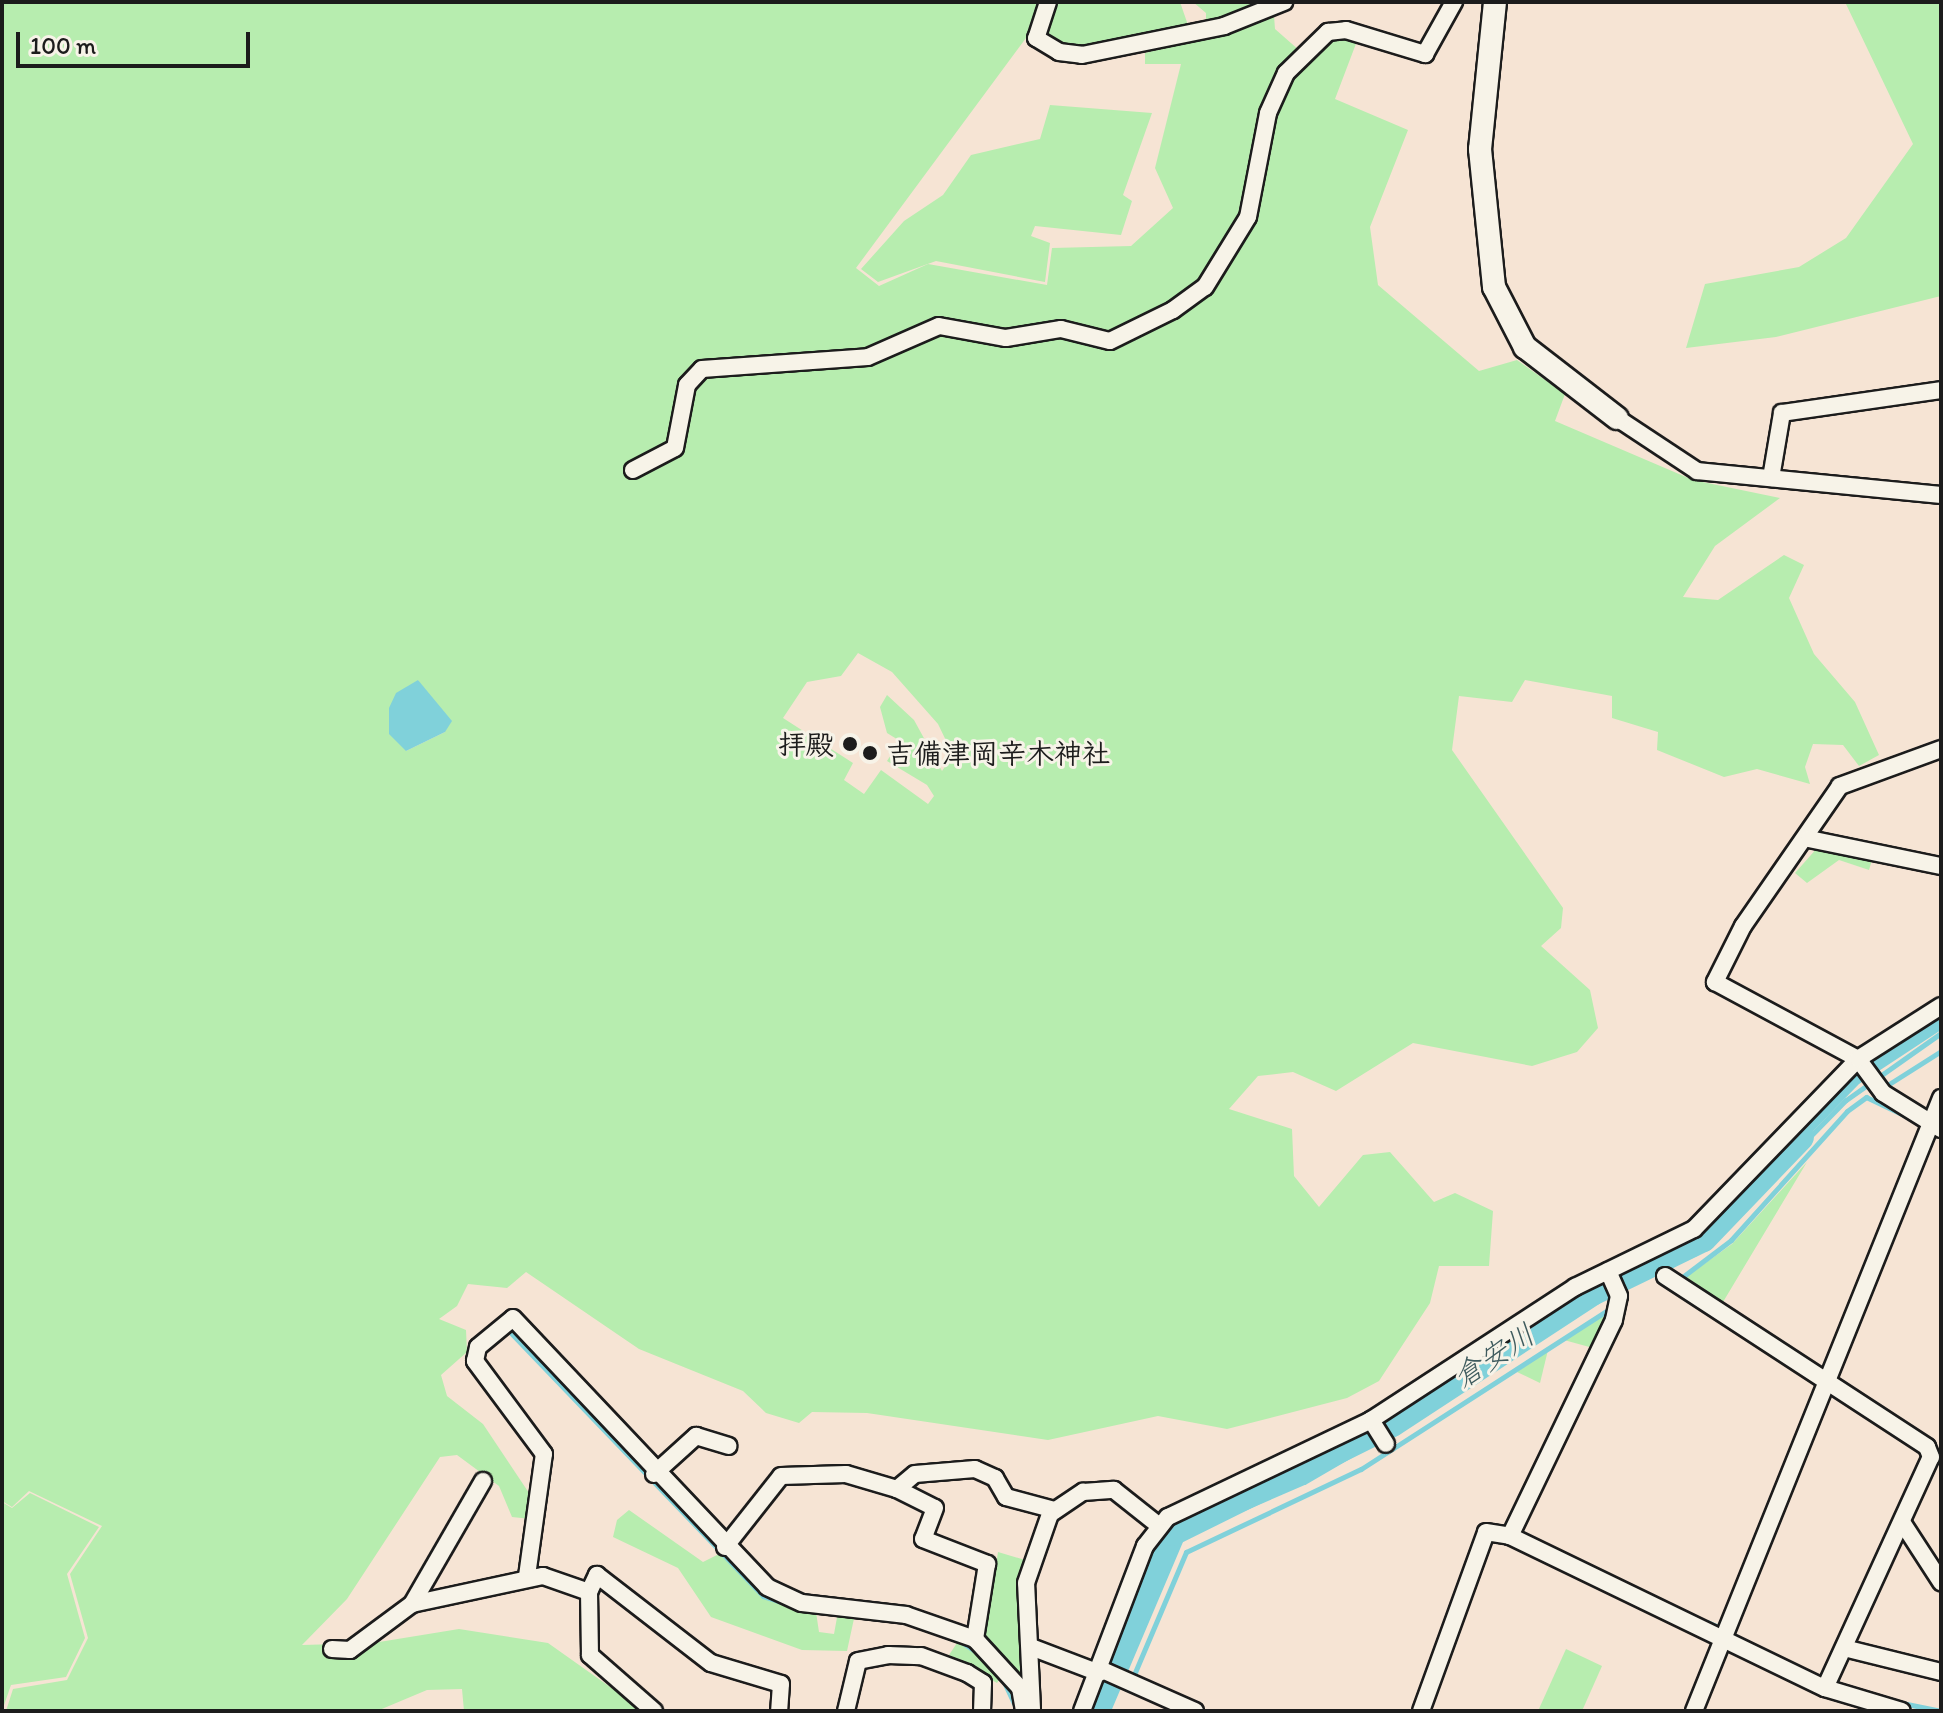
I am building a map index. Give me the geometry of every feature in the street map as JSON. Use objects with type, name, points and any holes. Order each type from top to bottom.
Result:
[{"type":"street","points":[[1048,2],[1036,38],[1059,52],[1082,55],[1224,26],[1284,2]]},
{"type":"street","points":[[633,470],[675,448],[687,385],[702,369],[868,357],[939,326],[1006,338],[1061,329],[1110,341],[1173,310],[1205,287],[1248,217],[1268,113],[1286,73],[1328,32],[1346,30],[1425,54],[1454,2]]},
{"type":"street","points":[[1495,2],[1480,149],[1494,287],[1525,347],[1617,418],[1697,471],[1941,495]]},
{"type":"street","points":[[1771,478],[1782,413],[1941,390]]},
{"type":"street","points":[[1936,1126],[1883,1093],[1861,1061],[1715,982],[1743,926],[1809,839],[1840,786],[1941,749]]},
{"type":"street","points":[[1809,839],[1941,866]]},
{"type":"street","points":[[1082,1711],[1106,1673],[1158,1525],[1372,1423],[1694,1229],[1861,1061],[1941,1006]]},
{"type":"street","points":[[1694,1711],[1825,1383],[1936,1126],[1941,1098]]},
{"type":"street","points":[[1665,1276],[1927,1447],[1936,1457],[1902,1522],[1825,1688]]},
{"type":"street","points":[[1510,1536],[1614,1320],[1612,1280]]},
{"type":"street","points":[[527,1576],[544,1454],[475,1361],[478,1347],[513,1318],[654,1474],[725,1547],[783,1597],[906,1615],[975,1639],[1020,1688],[1024,1711]]},
{"type":"street","points":[[1372,1423],[1385,1442]]},
{"type":"street","points":[[654,1474],[696,1436],[729,1446]]},
{"type":"street","points":[[897,1489],[915,1474],[975,1469],[995,1478],[1006,1497],[1055,1510]]},
{"type":"street","points":[[725,1547],[781,1476],[846,1474],[897,1489],[935,1508],[923,1539],[987,1564],[975,1639]]},
{"type":"street","points":[[412,1604],[483,1481]]},
{"type":"street","points":[[1032,1711],[1029,1561],[1055,1510],[1083,1492],[1114,1490],[1158,1525]]},
{"type":"street","points":[[1902,1522],[1941,1582]]},
{"type":"street","points":[[1421,1711],[1486,1532],[1510,1536],[1825,1688],[1902,1711]]},
{"type":"street","points":[[654,1711],[590,1655],[589,1592],[597,1575],[711,1663],[781,1684],[779,1711]]},
{"type":"street","points":[[332,1649],[350,1650],[412,1604],[527,1576],[589,1592]]},
{"type":"street","points":[[1031,1647],[1106,1673],[1195,1711]]},
{"type":"street","points":[[1844,1648],[1941,1672]]},
{"type":"street","points":[[846,1711],[858,1661],[888,1655],[921,1656],[967,1673],[983,1683],[982,1711]]},
{"type":"green space","points":[[2,2],[1041,2],[1026,38],[856,268],[879,286],[928,264],[1047,285],[1052,248],[1131,246],[1173,208],[1155,168],[1181,64],[1145,64],[1145,53],[1206,37],[1206,13],[1193,2],[1273,2],[1275,29],[1308,58],[1333,39],[1357,41],[1335,99],[1408,130],[1370,227],[1378,285],[1479,371],[1517,360],[1565,394],[1555,421],[1693,480],[1780,498],[1715,546],[1683,597],[1718,600],[1784,555],[1804,565],[1789,598],[1814,654],[1855,702],[1879,755],[1859,766],[1843,745],[1813,744],[1805,767],[1810,784],[1757,769],[1724,777],[1657,750],[1658,732],[1612,718],[1612,696],[1525,680],[1512,702],[1459,696],[1452,750],[1563,908],[1561,928],[1541,946],[1590,990],[1598,1028],[1577,1052],[1532,1066],[1413,1043],[1336,1091],[1293,1072],[1258,1076],[1229,1109],[1292,1129],[1294,1176],[1319,1207],[1363,1155],[1390,1152],[1434,1202],[1455,1193],[1493,1211],[1489,1266],[1439,1266],[1430,1303],[1379,1381],[1347,1398],[1227,1429],[1158,1416],[1048,1440],[867,1413],[812,1412],[799,1423],[766,1413],[743,1391],[639,1349],[526,1272],[507,1288],[468,1284],[457,1306],[439,1319],[466,1330],[467,1352],[441,1375],[447,1396],[483,1424],[535,1502],[531,1519],[512,1517],[499,1486],[457,1455],[440,1457],[347,1599],[302,1645],[373,1643],[459,1629],[548,1643],[644,1711],[464,1711],[462,1689],[427,1690],[377,1711],[6,1711],[13,1689],[67,1680],[88,1638],[70,1574],[102,1526],[29,1491],[12,1507],[2,1501]],"holes":[[[858,653],[892,672],[938,724],[953,755],[942,771],[914,720],[887,695],[880,707],[887,733],[900,741],[887,761],[927,785],[934,796],[928,804],[881,770],[864,794],[844,780],[853,763],[783,718],[807,682],[841,676]],[[418,680],[445,732],[406,751]]]},
{"type":"green space","points":[[1053,2],[1180,2],[1189,28],[1070,49],[1042,30]]},
{"type":"green space","points":[[1845,2],[1941,2],[1941,296],[1776,337],[1686,348],[1705,284],[1799,267],[1846,238],[1913,144]]},
{"type":"green space","points":[[1050,105],[1152,113],[1123,195],[1132,201],[1121,235],[1035,226],[1031,236],[1050,243],[1045,282],[936,261],[878,282],[861,269],[904,221],[943,195],[971,155],[1040,139]]},
{"type":"green space","points":[[1818,847],[1872,860],[1869,870],[1839,860],[1807,883],[1795,873]]},
{"type":"green space","points":[[1807,1162],[1723,1302],[1686,1277],[1732,1244]]},
{"type":"green space","points":[[1607,1313],[1593,1348],[1564,1340]]},
{"type":"green space","points":[[1548,1350],[1540,1383],[1517,1372]]},
{"type":"green space","points":[[30,1493],[99,1527],[67,1574],[85,1638],[66,1677],[11,1685],[2,1711],[2,1502],[12,1508]]},
{"type":"green space","points":[[629,1510],[703,1562],[721,1553],[762,1597],[816,1612],[819,1632],[834,1634],[838,1612],[855,1614],[847,1651],[802,1650],[711,1617],[678,1568],[613,1537],[617,1520]]},
{"type":"green space","points":[[998,1552],[1025,1560],[1028,1685],[985,1639]]},
{"type":"green space","points":[[959,1640],[1002,1675],[997,1683],[949,1655]]},
{"type":"green space","points":[[1566,1649],[1602,1666],[1582,1711],[1538,1711]]},
{"type":"water","points":[[418,680],[452,721],[445,732],[406,751],[389,734],[389,708],[396,693]]},
{"type":"water","points":[[1941,1015],[1941,1030],[1859,1084],[1777,1168],[1772,1162],[1852,1075]]},
{"type":"waterway","points":[[1105,1711],[1179,1536],[1304,1482],[1443,1401],[1591,1303],[1696,1253],[1846,1100],[1941,1033]]},
{"type":"waterway","points":[[1889,1084],[1941,1051]]},
{"type":"waterway","points":[[1681,1278],[1731,1240],[1847,1111],[1866,1097],[1908,1117]]},
{"type":"waterway","name":"倉安川","points":[[1096,1711],[1172,1532],[1392,1423],[1592,1292],[1703,1238],[1800,1137]]},
{"type":"waterway","points":[[1133,1677],[1186,1552],[1361,1469],[1606,1311]]},
{"type":"waterway","points":[[511,1333],[763,1596],[799,1608]]},
{"type":"waterway","points":[[1707,1622],[1718,1627]]},
{"type":"waterway","points":[[960,1641],[978,1653]]},
{"type":"waterway","points":[[1004,1682],[1016,1708]]},
{"type":"waterway","points":[[1897,1702],[1941,1711]]},
{"type":"place","name":"拝殿","points":[[850,744]]},
{"type":"place","name":"吉備津岡辛木神社","points":[[870,753]]}]
